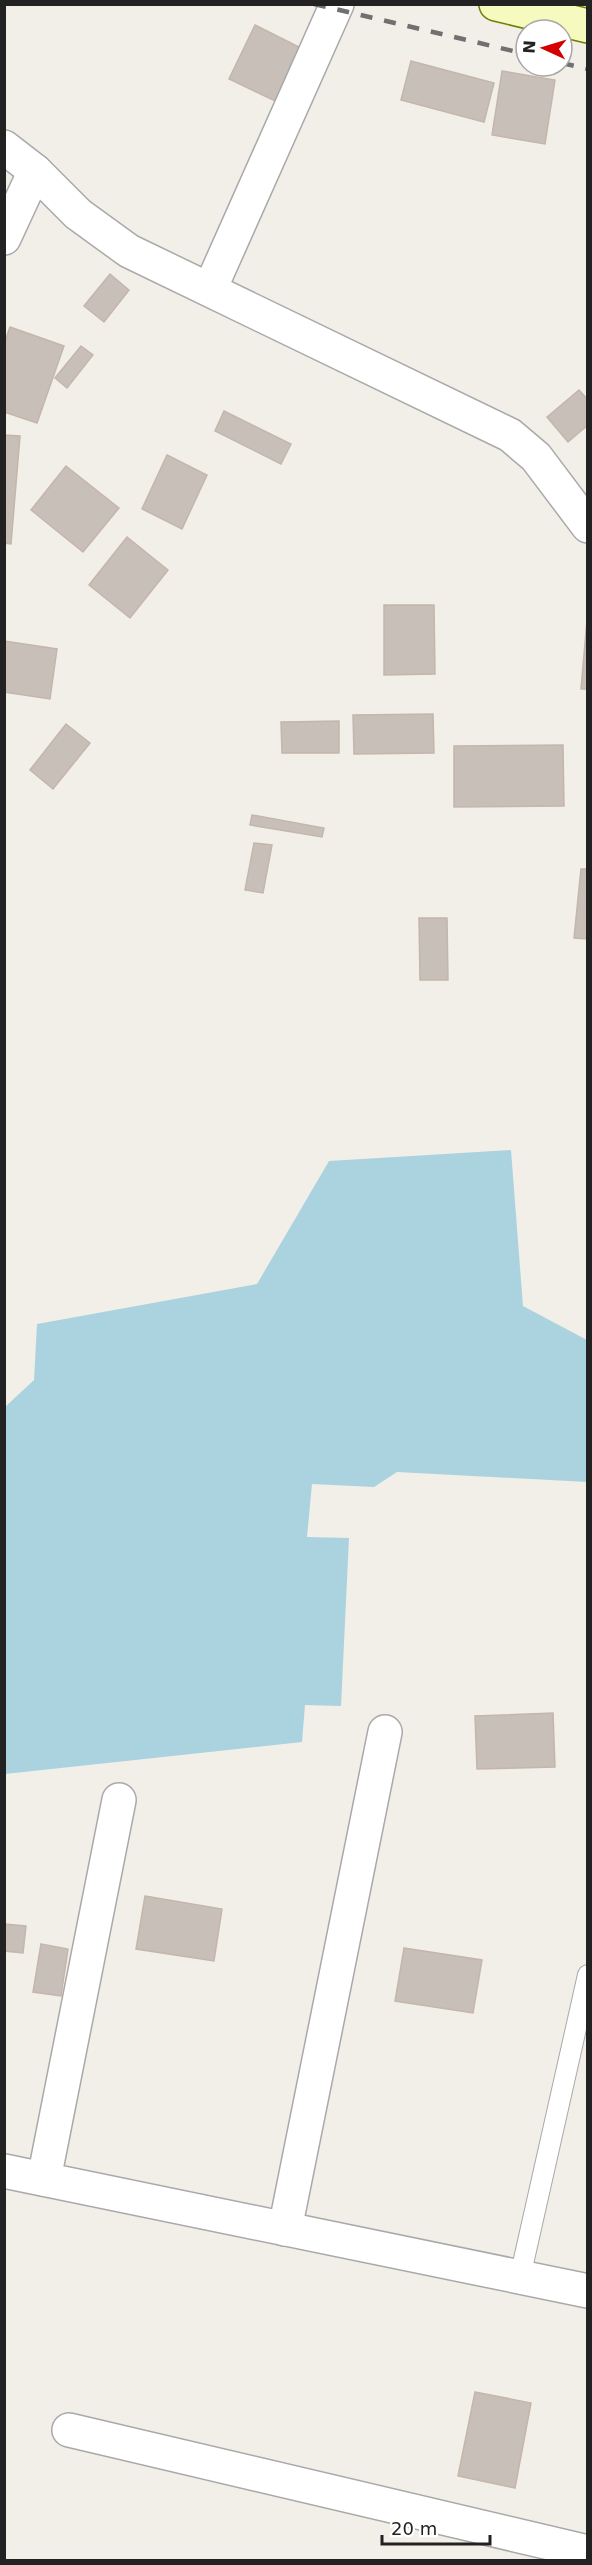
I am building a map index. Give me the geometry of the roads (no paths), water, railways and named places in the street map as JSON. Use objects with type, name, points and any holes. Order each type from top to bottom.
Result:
[{"type":"main road","points":[[496,4],[588,26]]},
{"type":"street","points":[[210,289],[337,4]]},
{"type":"street","points":[[4,147],[35,171],[78,214],[129,251],[510,435],[536,458],[588,526]]},
{"type":"street","points":[[4,238],[35,171]]},
{"type":"street","points":[[285,2229],[385,1732]]},
{"type":"street","points":[[44,2179],[119,1800]]},
{"type":"street","points":[[4,2171],[588,2291]]},
{"type":"street","points":[[69,2430],[588,2552]]},
{"type":"lane","points":[[520,2277],[588,1975]]},
{"type":"water","points":[[511,1150],[523,1306],[587,1340],[587,1482],[397,1472],[374,1487],[312,1484],[307,1537],[349,1538],[341,1706],[305,1705],[302,1742],[5,1774],[5,1407],[34,1380],[37,1324],[257,1284],[329,1161]]},
{"type":"railway","points":[[314,4],[514,51]]},
{"type":"railway","points":[[574,66],[588,69]]}]
